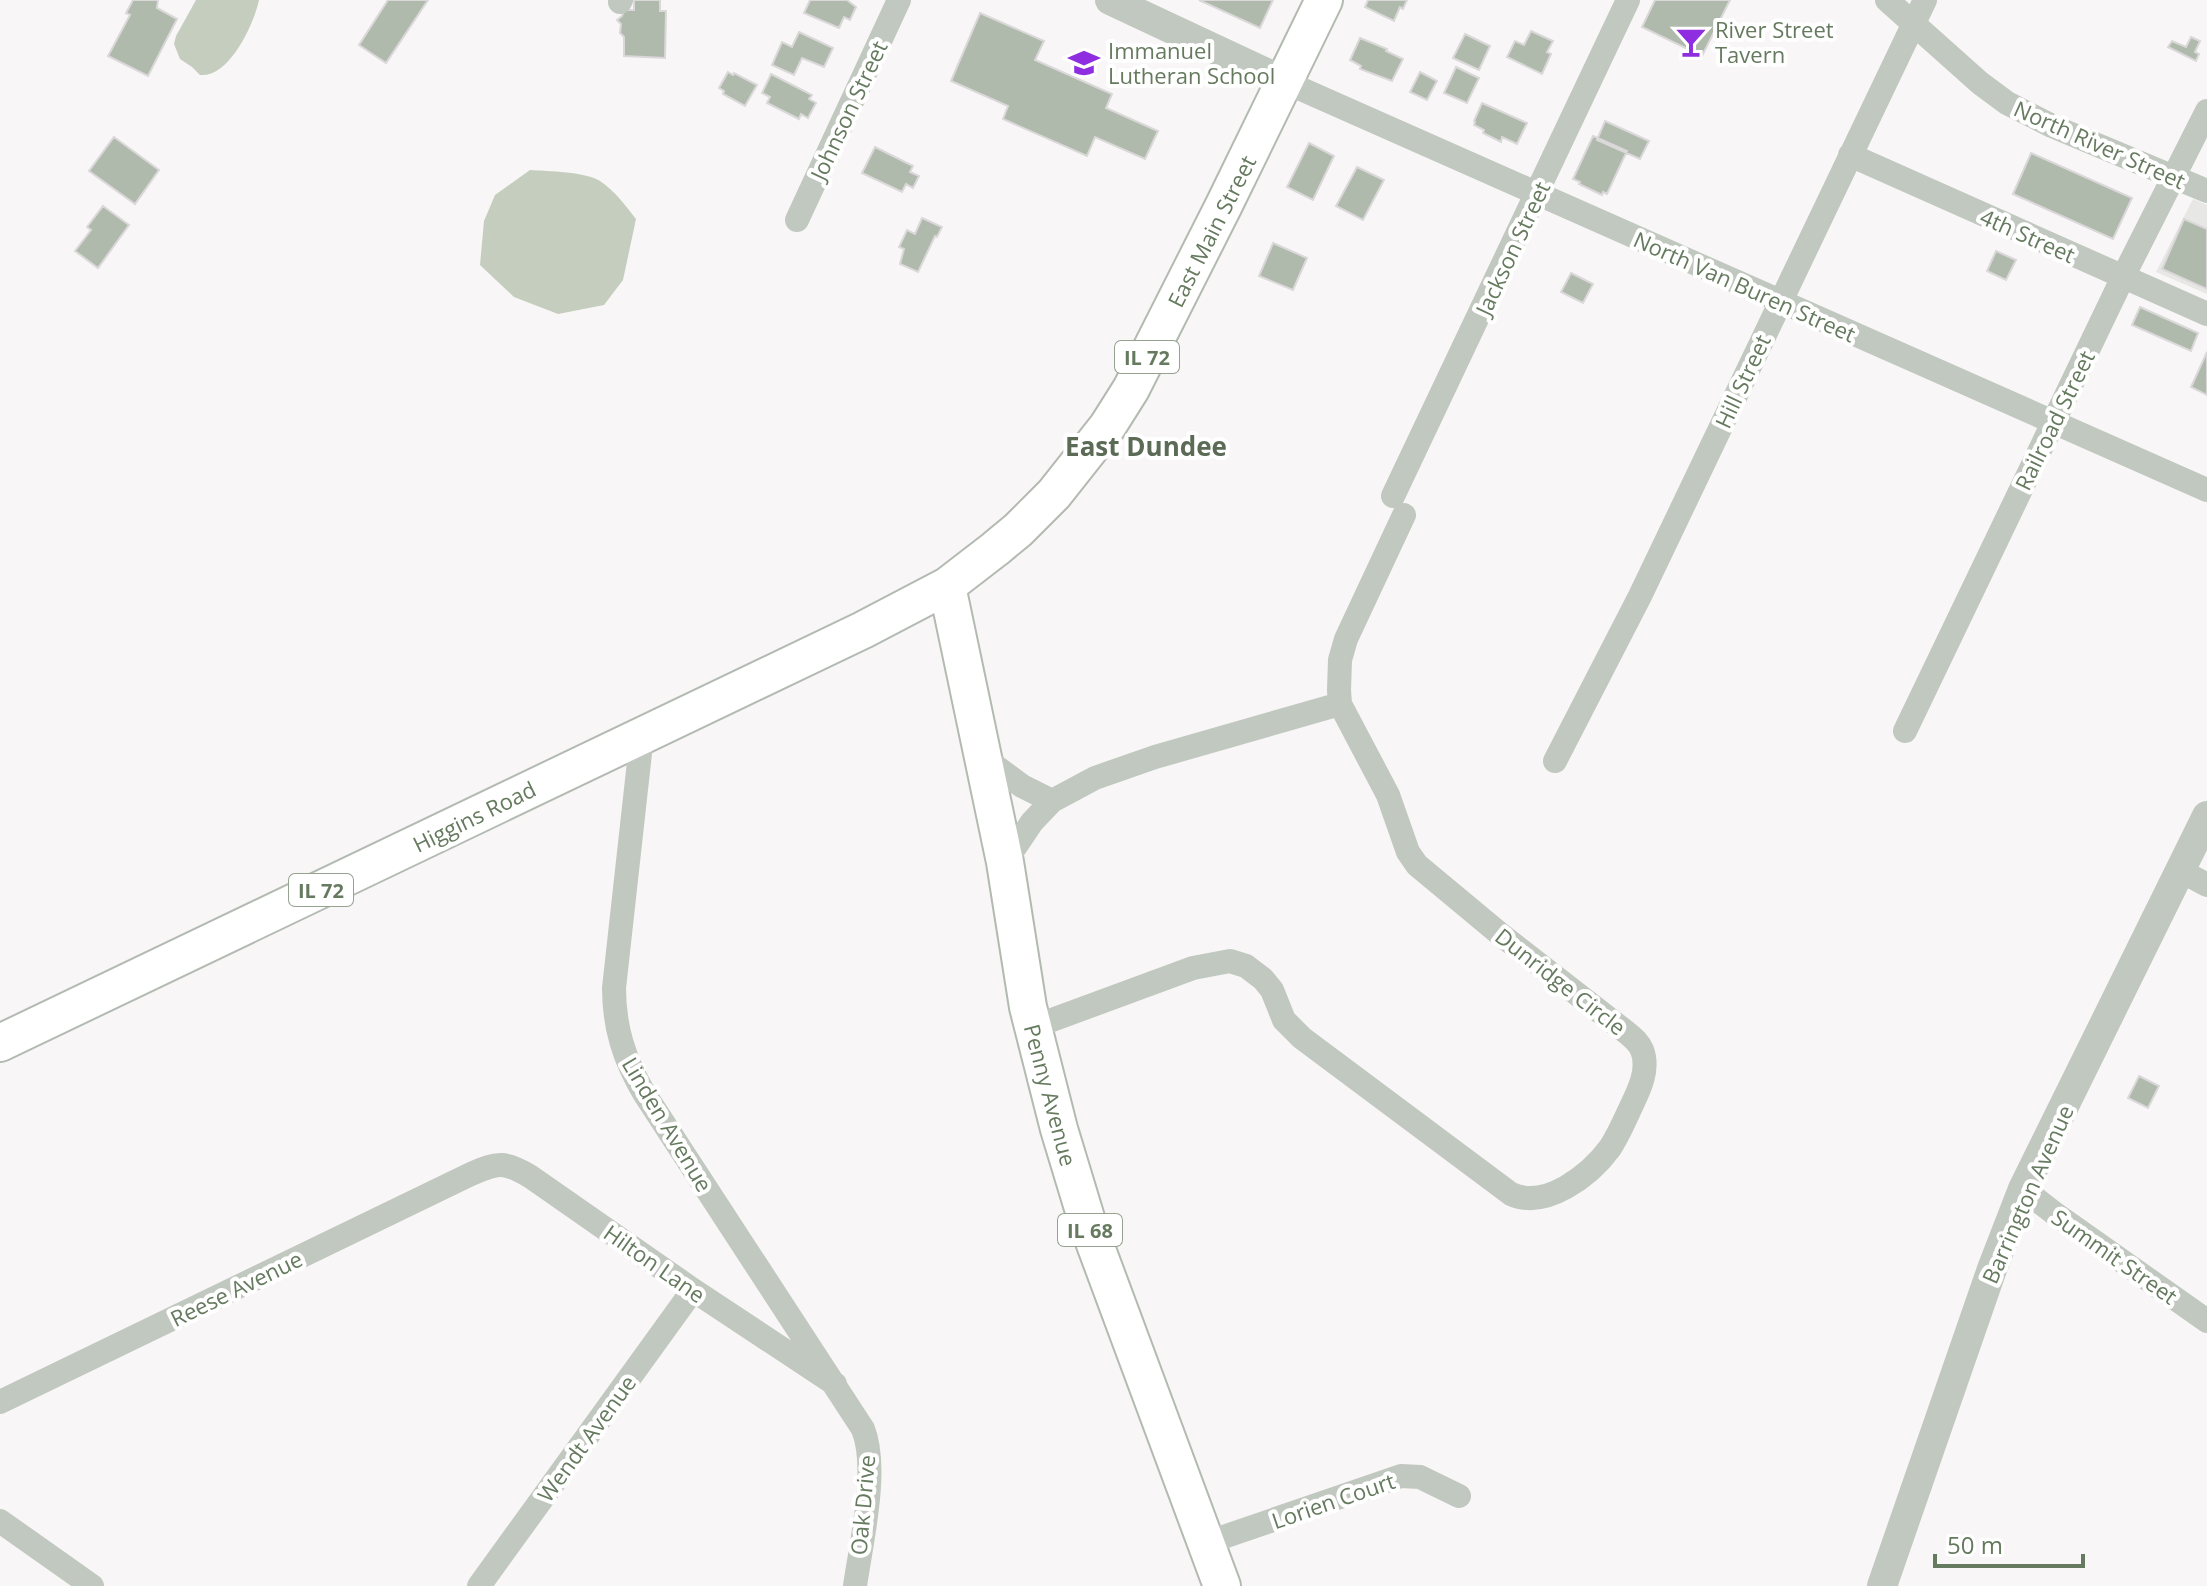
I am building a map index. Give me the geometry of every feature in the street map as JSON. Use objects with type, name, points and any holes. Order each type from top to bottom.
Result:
[{"type":"main road","name":"East Main Street","points":[[947,586],[995,549],[1039,509],[1081,461],[1120,408],[1234,187],[1324,0]]},
{"type":"main road","name":"Higgins Road","points":[[0,1043],[863,630],[947,586]]},
{"type":"main road","name":"Penny Avenue","points":[[947,586],[1005,862],[1033,1027],[1059,1129],[1081,1204],[1222,1586]]},
{"type":"street","name":"Johnson Street","points":[[797,220],[899,0]]},
{"type":"street","points":[[1110,0],[1283,81]]},
{"type":"street","name":"Jackson Street","points":[[1340,704],[1339,670],[1346,639],[1399,505],[1628,0]]},
{"type":"street","name":"North River Street","points":[[1887,0],[1980,83],[2007,103],[2052,126],[2207,191]]},
{"type":"street","name":"Hill Street","points":[[1555,761],[1640,596],[1925,0]]},
{"type":"street","name":"North Van Buren Street","points":[[1283,81],[2207,490]]},
{"type":"street","name":"Railroad Street","points":[[1905,731],[2123,277],[2207,111]]},
{"type":"street","name":"4th Street","points":[[1850,155],[2207,314]]},
{"type":"street","points":[[1005,862],[1032,822],[1052,801],[1095,778],[1145,760],[1340,704]]},
{"type":"street","name":"Dunridge Circle","points":[[1033,1027],[1193,968],[1230,961],[1246,966],[1263,979],[1272,990],[1284,1020],[1302,1038],[1511,1194],[1529,1198],[1558,1192],[1605,1154],[1639,1091],[1644,1069],[1640,1046],[1417,865],[1408,852],[1388,795],[1340,704]]},
{"type":"street","name":"Linden Avenue","points":[[642,735],[614,988],[615,1019],[621,1044],[644,1093],[835,1384]]},
{"type":"street","points":[[983,757],[1022,786],[1052,801]]},
{"type":"street","name":"Barrington Avenue","points":[[1882,1586],[1992,1269],[2023,1189],[2194,878],[2207,816]]},
{"type":"street","name":"Hilton Lane","points":[[471,1174],[498,1164],[517,1168],[835,1384]]},
{"type":"street","name":"Reese Avenue","points":[[0,1402],[471,1174]]},
{"type":"street","name":"Summit Street","points":[[2023,1189],[2207,1321]]},
{"type":"street","name":"Wendt Avenue","points":[[479,1586],[693,1290]]},
{"type":"street","name":"Oak Drive","points":[[835,1384],[863,1429],[869,1455],[867,1497],[855,1586]]},
{"type":"street","name":"Lorien Court","points":[[1206,1543],[1401,1476],[1420,1477],[1459,1496]]},
{"type":"street","points":[[0,1521],[92,1586]]},
{"type":"shaded area","points":[[196,0],[259,0],[252,22],[238,48],[221,68],[211,74],[200,75],[180,59],[174,44]]},
{"type":"shaded area","points":[[530,170],[566,172],[594,178],[615,194],[636,219],[623,280],[604,305],[558,314],[514,297],[480,265],[484,221],[495,195]]},
{"type":"shaded area","points":[[2193,199],[2207,205],[2207,294],[2156,272]]},
{"type":"building","points":[[133,0],[158,0],[157,8],[177,19],[148,76],[108,56],[130,15],[126,13]]},
{"type":"building","points":[[388,0],[428,0],[386,63],[359,45]]},
{"type":"building","points":[[634,0],[660,0],[660,11],[666,11],[665,58],[624,56],[624,37],[617,20],[624,10],[634,10]]},
{"type":"building","points":[[810,0],[847,0],[856,7],[850,20],[844,17],[839,28],[804,13]]},
{"type":"building","points":[[1199,0],[1273,0],[1260,28]]},
{"type":"building","points":[[1368,0],[1407,0],[1394,21],[1365,7]]},
{"type":"building","name":"River Street Tavern","points":[[1655,0],[1730,0],[1702,56],[1642,27]]},
{"type":"building","name":"Immanuel Lutheran School","points":[[980,13],[1044,41],[1035,60],[1112,94],[1106,108],[1158,131],[1145,159],[1095,137],[1087,156],[1003,119],[1008,106],[951,81]]},
{"type":"building","points":[[1531,31],[1553,41],[1542,74],[1507,57],[1515,41],[1524,45]]},
{"type":"building","points":[[799,32],[833,48],[824,67],[802,58],[794,75],[772,65],[782,42],[792,47]]},
{"type":"building","points":[[1465,34],[1490,46],[1479,70],[1453,58]]},
{"type":"building","points":[[2191,37],[2200,41],[2195,52],[2199,54],[2196,61],[2168,47],[2172,41],[2186,47]]},
{"type":"building","points":[[1360,38],[1403,59],[1392,81],[1360,69],[1361,66],[1350,60]]},
{"type":"building","points":[[1456,67],[1479,78],[1467,103],[1444,93]]},
{"type":"building","points":[[728,72],[757,85],[745,106],[723,94],[724,91],[719,88]]},
{"type":"building","points":[[1420,72],[1437,81],[1427,100],[1410,92]]},
{"type":"building","points":[[771,74],[812,95],[809,99],[816,103],[808,118],[801,114],[799,119],[767,103],[770,97],[762,93]]},
{"type":"building","points":[[1482,103],[1527,123],[1517,144],[1502,137],[1501,142],[1474,125]]},
{"type":"building","points":[[1605,121],[1649,141],[1640,159],[1597,140]]},
{"type":"building","points":[[1593,136],[1627,151],[1607,194],[1603,192],[1602,195],[1573,179]]},
{"type":"building","points":[[114,137],[159,170],[135,204],[89,171]]},
{"type":"building","points":[[1309,143],[1334,156],[1313,200],[1287,187]]},
{"type":"building","points":[[875,147],[913,166],[910,172],[919,176],[913,188],[906,184],[902,192],[862,173]]},
{"type":"building","points":[[2031,153],[2132,198],[2113,239],[2013,194]]},
{"type":"building","points":[[1357,167],[1384,180],[1363,220],[1336,206]]},
{"type":"building","points":[[103,206],[129,225],[98,268],[75,251],[91,230],[87,227]]},
{"type":"building","points":[[922,218],[942,227],[918,272],[900,264],[904,249],[899,247],[907,230],[915,234]]},
{"type":"building","points":[[2184,219],[2207,229],[2207,289],[2162,269]]},
{"type":"building","points":[[1273,243],[1307,258],[1293,290],[1259,276]]},
{"type":"building","points":[[1996,251],[2016,260],[2006,280],[1987,271]]},
{"type":"building","points":[[1571,273],[1593,284],[1583,303],[1561,292]]},
{"type":"building","points":[[2140,307],[2198,333],[2191,351],[2132,325]]},
{"type":"building","points":[[2207,352],[2207,395],[2191,387]]},
{"type":"building","points":[[2139,1076],[2159,1086],[2148,1108],[2128,1098]]},
{"type":"place","name":"River Street Tavern","points":[[1691,42]]},
{"type":"place","name":"Immanuel Lutheran School","points":[[1084,63]]},
{"type":"district","name":"East Dundee","points":[[1146,446]]}]
